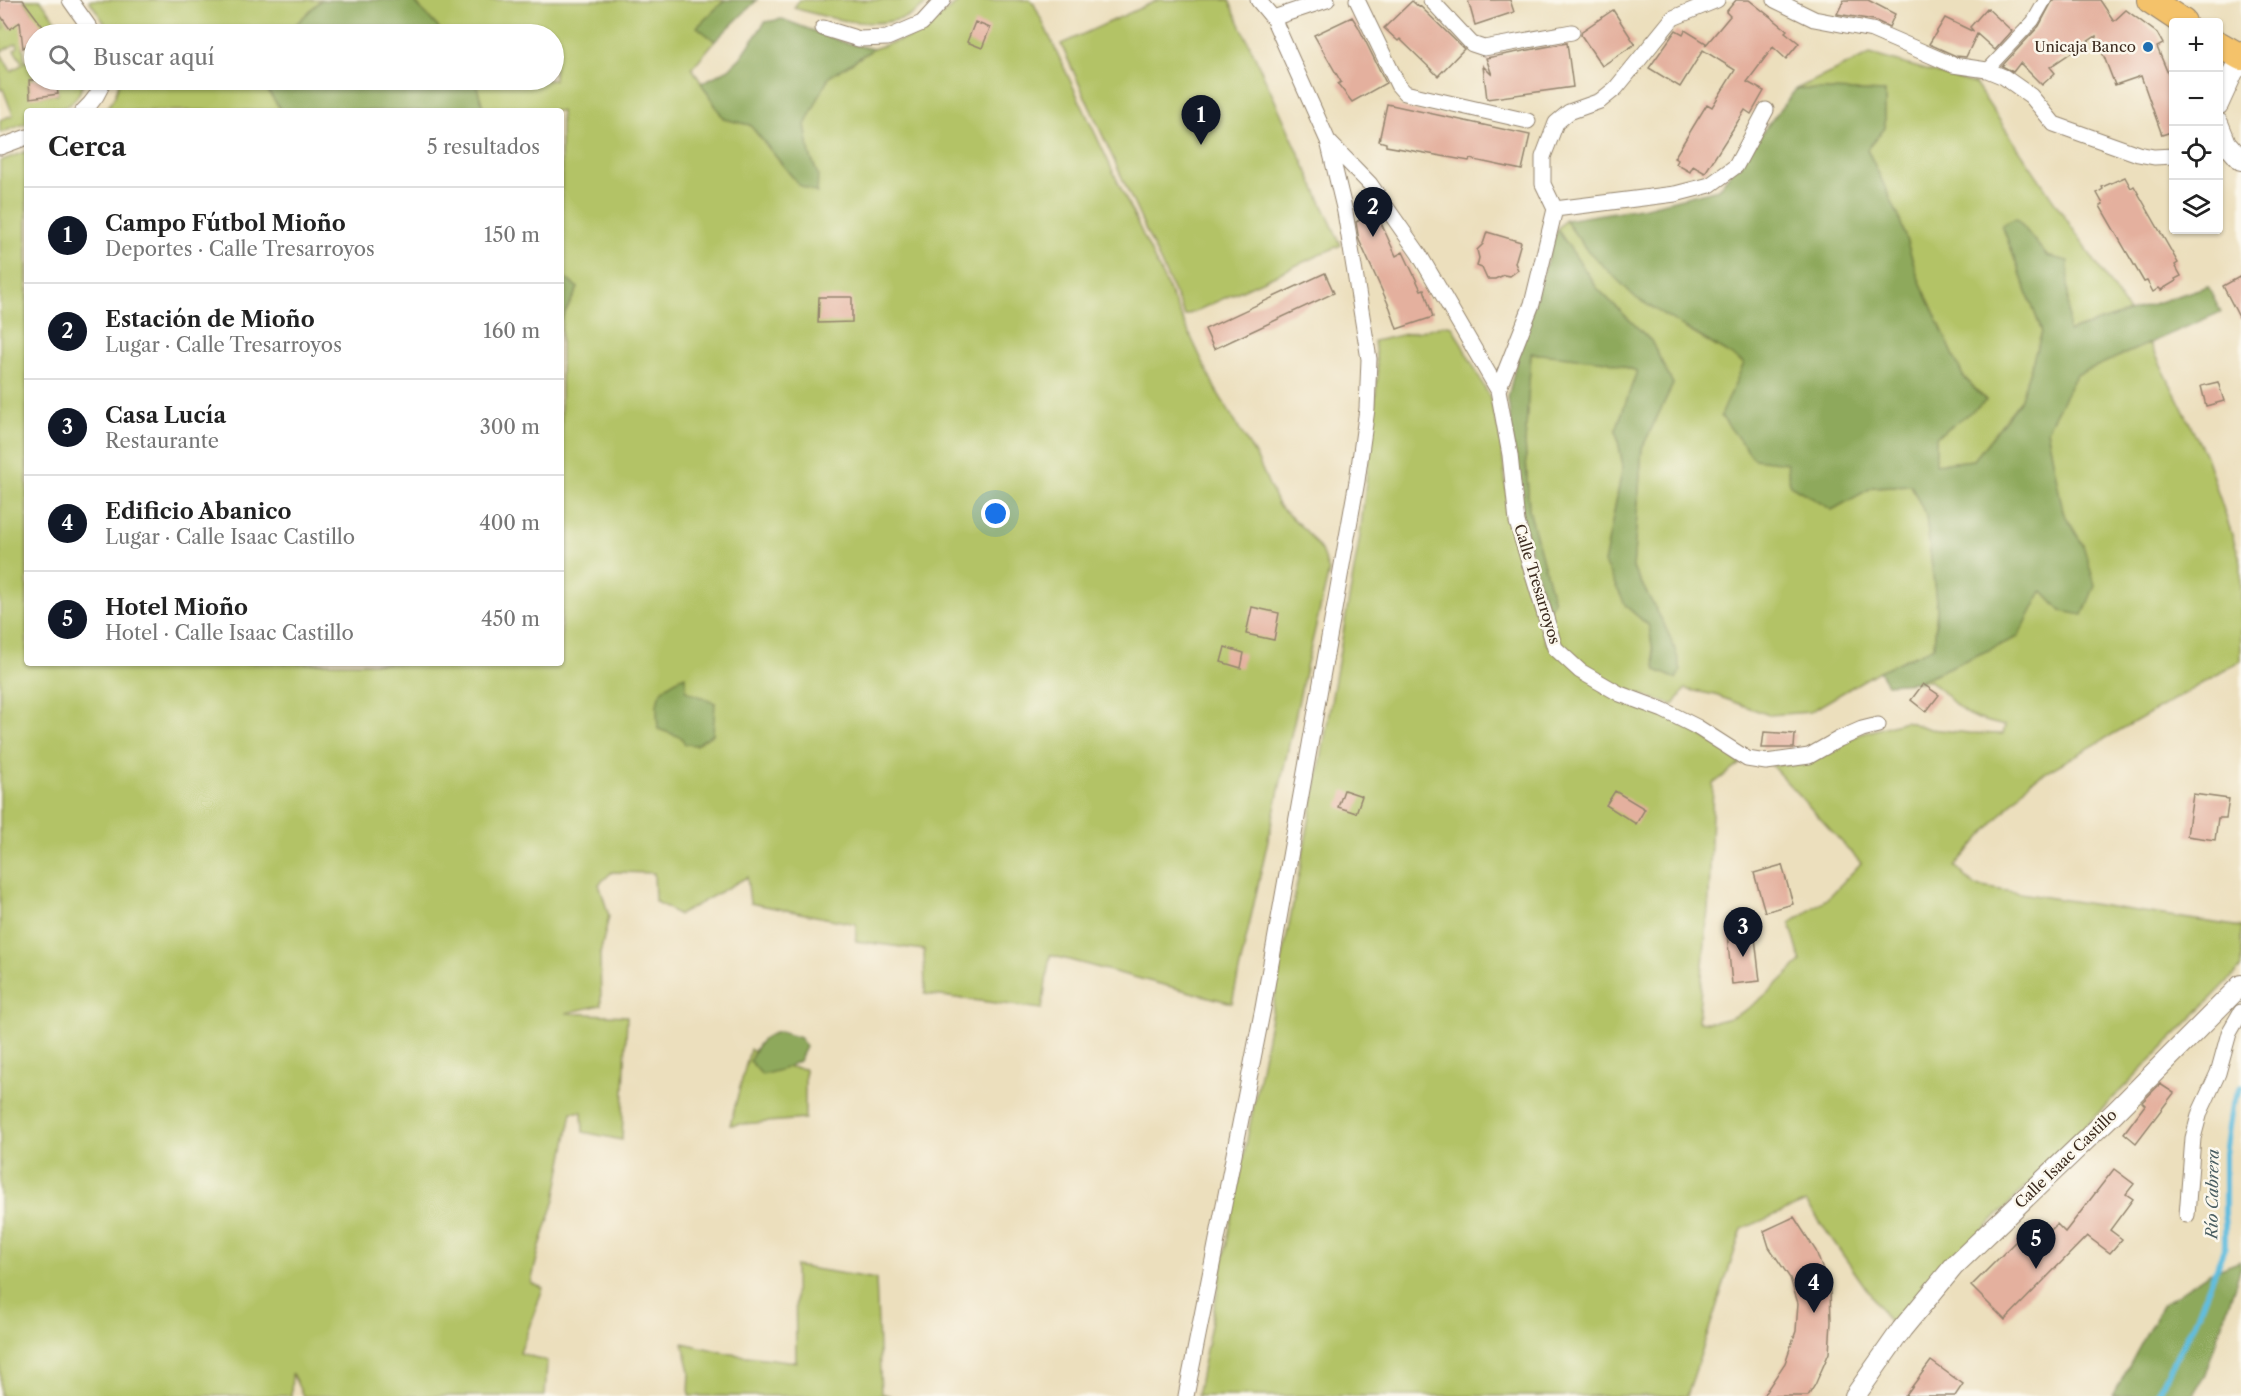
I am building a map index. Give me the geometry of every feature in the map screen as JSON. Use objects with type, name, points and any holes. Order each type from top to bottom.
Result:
[{"type":"highway","points":[[2223,47],[2241,57]]},
{"type":"street","points":[[70,0],[87,24]]},
{"type":"street","points":[[823,28],[859,39],[887,38],[922,23],[943,0]]},
{"type":"street","points":[[1186,1396],[1263,1008],[1357,481],[1367,409],[1369,359],[1345,212],[1328,141],[1273,18],[1258,0]]},
{"type":"street","points":[[1273,18],[1328,0]]},
{"type":"street","points":[[1357,0],[1398,85],[1405,93],[1528,121]]},
{"type":"street","points":[[1431,0],[1472,44],[1484,48],[1572,32]]},
{"type":"street","points":[[1498,390],[1532,304],[1555,209],[1543,184],[1543,157],[1556,123],[1569,112],[1600,101],[1616,88],[1673,18],[1718,0]]},
{"type":"street","points":[[1776,0],[1814,20],[1872,30],[1953,64],[1987,70],[2004,77],[2031,96],[2054,124],[2138,154],[2154,157],[2169,156]]},
{"type":"street","points":[[1987,70],[2033,21],[2045,0]]},
{"type":"street","points":[[2223,94],[2234,70],[2241,65]]},
{"type":"street","points":[[86,108],[100,90]]},
{"type":"street","points":[[1555,209],[1675,194],[1710,185],[1736,166],[1766,110]]},
{"type":"street","points":[[0,147],[24,138]]},
{"type":"street","name":"Calle Tresarroyos","points":[[1328,141],[1370,184],[1419,254],[1498,390],[1510,455],[1517,522],[1555,648],[1580,671],[1620,694],[1663,710],[1697,727],[1747,759],[1766,762],[1809,756],[1846,735],[1878,725]]},
{"type":"street","points":[[2223,145],[2241,160]]},
{"type":"street","name":"Calle Isaac Castillo","points":[[1855,1396],[1902,1329],[1954,1266],[2115,1112],[2241,985]]},
{"type":"street","points":[[2187,1215],[2193,1138],[2200,1112],[2217,1073],[2229,1033],[2241,1012]]},
{"type":"green space","points":[[23,0],[41,0],[58,24],[24,24],[24,90],[30,90],[30,97],[58,94],[57,90],[80,91],[70,104],[60,108],[24,108],[24,124],[0,133],[0,120],[13,115],[3,89],[0,90],[0,31],[4,28],[0,15],[10,28],[32,12]],"holes":[[[17,43],[18,47],[14,50],[23,64],[11,71],[0,52]]]},
{"type":"green space","points":[[89,0],[321,0],[296,24],[105,24]]},
{"type":"green space","points":[[321,0],[413,0],[435,24],[296,24]]},
{"type":"green space","points":[[413,0],[725,0],[698,27],[715,41],[692,68],[724,119],[750,125],[799,185],[818,175],[810,155],[805,125],[829,77],[873,49],[916,35],[961,0],[1030,0],[1034,4],[1216,390],[1257,458],[1278,505],[1307,532],[1321,550],[1329,571],[1232,1003],[1050,955],[1042,1009],[925,994],[924,950],[856,941],[856,924],[750,903],[747,877],[679,915],[655,901],[654,873],[612,872],[599,884],[609,916],[600,954],[601,1005],[566,1013],[627,1016],[622,1140],[583,1132],[582,1112],[572,1112],[555,1200],[531,1283],[543,1288],[520,1353],[547,1361],[545,1396],[303,1396],[292,1373],[291,1396],[0,1396],[0,161],[24,152],[24,666],[564,666],[564,314],[578,288],[564,277],[564,108],[483,108],[478,90],[564,90],[564,24],[435,24]],"holes":[[[686,691],[715,703],[681,737],[658,729]]]},
{"type":"green space","points":[[725,0],[757,0],[715,41],[697,27]]},
{"type":"green space","points":[[799,0],[931,0],[909,16],[866,23],[821,16],[794,8]]},
{"type":"green space","points":[[1158,0],[1229,0],[1341,245],[1185,316],[1061,44]]},
{"type":"green space","points":[[782,19],[843,42],[873,49],[829,77],[805,125],[810,155],[818,175],[817,193],[799,185],[750,125],[724,119],[701,83],[729,69],[741,57],[765,22]]},
{"type":"green space","points":[[1870,54],[1975,84],[2129,312],[2067,332],[2047,256],[2017,219],[2002,225],[2042,332],[2020,401],[1974,460],[1935,464],[1936,437],[1986,400],[1963,376],[1918,277],[1899,217],[1867,149],[1885,128],[1885,92],[1796,89]]},
{"type":"green space","points":[[1796,89],[1885,92],[1885,128],[1867,149],[1899,217],[1918,277],[1963,376],[1986,401],[1936,437],[1936,464],[1974,460],[2020,401],[2042,332],[2002,225],[2016,218],[2047,256],[2068,261],[2068,332],[2208,286],[2221,312],[2076,375],[2047,430],[2063,512],[2083,545],[2095,585],[2083,615],[2061,611],[2042,591],[2018,637],[1916,682],[1887,684],[1879,671],[1934,647],[1937,609],[1926,516],[1911,485],[1873,487],[1832,510],[1790,485],[1787,463],[1754,459],[1721,416],[1744,363],[1636,298],[1586,249],[1565,220],[1646,207],[1718,189]]},
{"type":"green space","points":[[117,90],[267,90],[280,108],[107,108]]},
{"type":"green space","points":[[267,90],[478,90],[483,108],[280,108]]},
{"type":"green space","points":[[1565,220],[1586,249],[1686,329],[1744,363],[1787,463],[1832,510],[1873,487],[1911,485],[1926,516],[1937,609],[1934,647],[1879,671],[1810,712],[1769,715],[1715,695],[1685,689],[1674,705],[1645,696],[1600,678],[1587,670],[1564,649],[1547,610],[1554,602],[1529,510],[1525,442],[1531,353],[1607,361],[1637,371],[1616,430],[1623,466],[1614,512],[1626,606],[1649,626],[1656,670],[1675,649],[1633,568],[1642,448],[1673,384],[1651,341],[1597,288],[1557,229]]},
{"type":"green space","points":[[1557,229],[1597,288],[1651,341],[1673,384],[1642,448],[1633,568],[1675,649],[1681,670],[1676,679],[1656,670],[1649,626],[1626,606],[1604,563],[1623,466],[1616,430],[1637,371],[1607,361],[1531,353],[1525,442],[1529,510],[1554,602],[1547,610],[1522,521],[1508,398],[1518,354]]},
{"type":"green space","points":[[564,277],[578,288],[564,314]]},
{"type":"green space","points":[[1446,325],[1452,326],[1490,398],[1500,435],[1512,537],[1546,643],[1730,753],[1740,764],[1713,784],[1709,898],[1698,1021],[1713,1022],[1728,1019],[1754,1004],[1801,962],[1790,923],[1828,898],[1861,863],[1771,765],[1804,764],[1858,735],[1905,721],[1930,729],[2003,734],[2005,726],[1980,720],[1967,714],[1930,681],[1916,682],[2018,637],[2042,591],[2061,611],[2083,545],[2063,512],[2047,430],[2076,375],[2150,343],[2206,456],[2241,562],[2241,661],[2031,781],[1955,866],[1975,886],[2241,927],[2241,968],[1891,1324],[1806,1202],[1742,1229],[1687,1396],[1197,1396],[1319,771],[1360,536],[1378,374],[1374,341]]},
{"type":"green space","points":[[685,676],[686,691],[715,703],[713,734],[696,745],[685,744],[681,737],[658,729],[657,702],[662,690]]},
{"type":"green space","points":[[780,1032],[800,1038],[806,1047],[799,1061],[783,1069],[762,1075],[750,1061],[755,1050],[765,1038]]},
{"type":"green space","points":[[750,1049],[773,1065],[805,1069],[805,1119],[730,1125]]},
{"type":"green space","points":[[2241,1261],[2241,1267],[2205,1375],[2192,1396],[2113,1396],[2162,1305],[2209,1273]]},
{"type":"green space","points":[[795,1266],[876,1279],[881,1393],[891,1396],[689,1396],[690,1371],[683,1343],[731,1354],[796,1362]]},
{"type":"building","points":[[0,0],[23,0],[41,24],[24,24],[23,48],[20,22],[10,29],[0,15]]},
{"type":"building","points":[[1468,0],[1510,0],[1514,12],[1475,25]]},
{"type":"building","points":[[1736,0],[1749,0],[1787,30],[1785,32],[1799,43],[1786,59],[1773,47],[1747,82],[1764,91],[1751,114],[1745,110],[1705,173],[1693,166],[1690,172],[1676,164],[1678,160],[1674,158],[1707,104],[1712,107],[1735,70],[1703,50],[1680,87],[1649,68],[1676,30],[1683,34],[1685,30],[1706,43],[1705,46],[1730,16],[1726,12]]},
{"type":"building","points":[[1844,0],[1868,0],[1895,14],[1889,27],[1874,20],[1837,14]]},
{"type":"building","points":[[2053,0],[2100,0],[2114,21],[2126,10],[2157,33],[2163,44],[2157,47],[2169,76],[2169,133],[2162,135],[2141,76],[2115,85],[2096,36],[2050,67],[2055,73],[2042,85],[2020,63],[2013,72],[2002,66],[2039,26]]},
{"type":"building","points":[[1412,1],[1464,49],[1438,76],[1400,39],[1398,41],[1384,28]]},
{"type":"building","points":[[1987,8],[2012,31],[1995,50],[1977,34],[1966,57],[1956,56],[1929,44],[1945,18],[1974,32],[1970,27]]},
{"type":"building","points":[[1613,10],[1635,44],[1602,66],[1581,35],[1582,31]]},
{"type":"building","points":[[1352,17],[1386,83],[1352,102],[1338,84],[1341,82],[1314,35]]},
{"type":"building","points":[[975,22],[990,28],[982,48],[967,42]]},
{"type":"building","points":[[1567,43],[1573,87],[1487,99],[1483,66],[1492,75],[1486,58]]},
{"type":"building","points":[[30,90],[57,90],[58,94],[30,98]]},
{"type":"building","points":[[1387,104],[1530,135],[1522,170],[1386,146],[1386,143],[1379,141]]},
{"type":"building","points":[[2125,177],[2131,188],[2134,186],[2178,263],[2175,265],[2181,276],[2161,290],[2159,288],[2153,292],[2147,281],[2144,282],[2100,206],[2103,204],[2097,193],[2103,189],[2102,187]]},
{"type":"building","points":[[1376,212],[1396,256],[1403,252],[1421,290],[1424,289],[1433,317],[1397,329],[1390,308],[1359,240],[1356,222]]},
{"type":"building","points":[[1487,232],[1521,242],[1515,263],[1518,270],[1510,276],[1487,279],[1482,268],[1477,266],[1479,258],[1477,250],[1483,244]]},
{"type":"building","points":[[1325,273],[1334,293],[1214,349],[1205,329]]},
{"type":"building","points":[[2241,276],[2241,321],[2223,286]]},
{"type":"building","points":[[819,297],[852,297],[852,322],[818,323]]},
{"type":"building","points":[[2218,382],[2224,401],[2206,406],[2201,386]]},
{"type":"building","points":[[1252,607],[1279,613],[1274,640],[1246,634]]},
{"type":"building","points":[[1225,647],[1244,653],[1241,668],[1221,662]]},
{"type":"building","points":[[1923,684],[1939,695],[1926,712],[1911,700]]},
{"type":"building","points":[[1764,732],[1795,734],[1794,748],[1762,748]]},
{"type":"building","points":[[1344,790],[1362,796],[1356,813],[1338,807]]},
{"type":"building","points":[[1615,791],[1645,809],[1636,824],[1606,805]]},
{"type":"building","points":[[2193,794],[2229,799],[2226,818],[2218,818],[2215,840],[2187,836]]},
{"type":"building","points":[[1782,865],[1793,904],[1765,912],[1754,873]]},
{"type":"building","points":[[1754,929],[1760,981],[1732,984],[1727,933]]},
{"type":"building","points":[[2160,1084],[2174,1093],[2136,1143],[2124,1133],[2145,1105],[2142,1102]]},
{"type":"building","points":[[2114,1169],[2134,1184],[2126,1194],[2133,1199],[2110,1230],[2122,1239],[2110,1253],[2087,1236],[2005,1320],[1971,1286],[2025,1232],[2037,1244],[2057,1224],[2065,1232]]},
{"type":"building","points":[[1794,1217],[1816,1251],[1830,1290],[1829,1353],[1808,1396],[1763,1396],[1785,1363],[1796,1331],[1798,1303],[1790,1278],[1769,1247],[1764,1231]]},
{"type":"building","points":[[1931,1361],[1963,1384],[1955,1396],[1905,1396]]},
{"type":"waterway","name":"Río Cabrera","points":[[2156,1396],[2195,1322],[2225,1246],[2225,1154],[2232,1106],[2241,1087]]},
{"type":"place","name":"Unicaja Banco","points":[[2148,47]]},
{"type":"place","name":"Campo Fútbol Mioño","points":[[1201,145]]},
{"type":"place","name":"Estación de Mioño","points":[[1373,237]]},
{"type":"place","name":"Casa Lucía","points":[[1743,957]]},
{"type":"place","name":"Hotel Mioño","points":[[2036,1269]]},
{"type":"place","name":"Edificio Abanico","points":[[1814,1313]]}]
